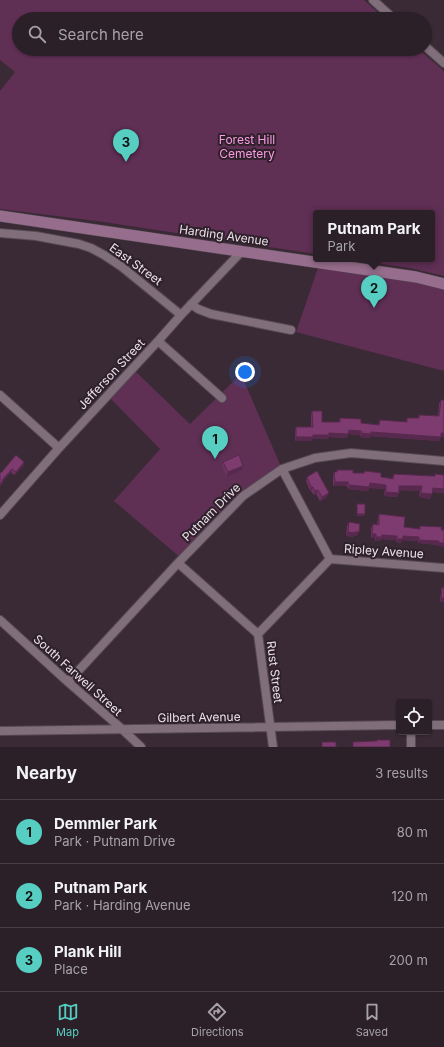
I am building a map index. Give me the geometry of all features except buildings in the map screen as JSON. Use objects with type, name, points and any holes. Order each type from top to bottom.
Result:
[{"type":"main road","name":"Harding Avenue","points":[[0,216],[313,262]]},
{"type":"main road","name":"Harding Avenue","points":[[316,262],[416,277],[444,284]]},
{"type":"street","points":[[373,0],[386,12]]},
{"type":"street","points":[[432,52],[444,63]]},
{"type":"street","name":"East Street","points":[[0,233],[36,236],[79,244],[91,248],[114,260],[181,314]]},
{"type":"street","name":"Jefferson Street","points":[[0,515],[181,314],[242,251]]},
{"type":"street","points":[[191,304],[198,309],[211,314],[291,330]]},
{"type":"street","points":[[158,341],[222,398]]},
{"type":"street","points":[[0,395],[59,448]]},
{"type":"street","name":"Putnam Drive","points":[[68,682],[242,496],[282,469],[316,458],[350,454],[444,461]]},
{"type":"street","points":[[282,469],[330,559]]},
{"type":"street","name":"Ripley Avenue","points":[[258,634],[330,559],[444,568]]},
{"type":"street","name":"Rust Street","points":[[178,563],[258,634],[273,747]]},
{"type":"street","name":"South Farwell Street","points":[[0,620],[141,747]]},
{"type":"street","name":"Gilbert Avenue","points":[[0,731],[396,725]]},
{"type":"street","points":[[432,725],[444,725]]},
{"type":"street","points":[[411,735],[411,747]]},
{"type":"green space","name":"Forest Hill Cemetery","points":[[0,0],[364,0],[377,12],[12,12],[12,56],[426,56],[444,71],[444,276],[410,268],[369,262],[435,262],[435,210],[313,210],[313,254],[97,221],[0,209],[0,91],[15,72],[0,60]]},
{"type":"green space","points":[[320,262],[444,284],[444,371],[296,332]]},
{"type":"green space","points":[[133,369],[190,424],[241,374],[282,469],[243,496],[182,559],[114,501],[160,449],[108,396]]},
{"type":"place","name":"Plank Hill","points":[[126,162]]},
{"type":"place","name":"Putnam Park","points":[[374,308]]},
{"type":"place","name":"Demmler Park","points":[[215,459]]}]
